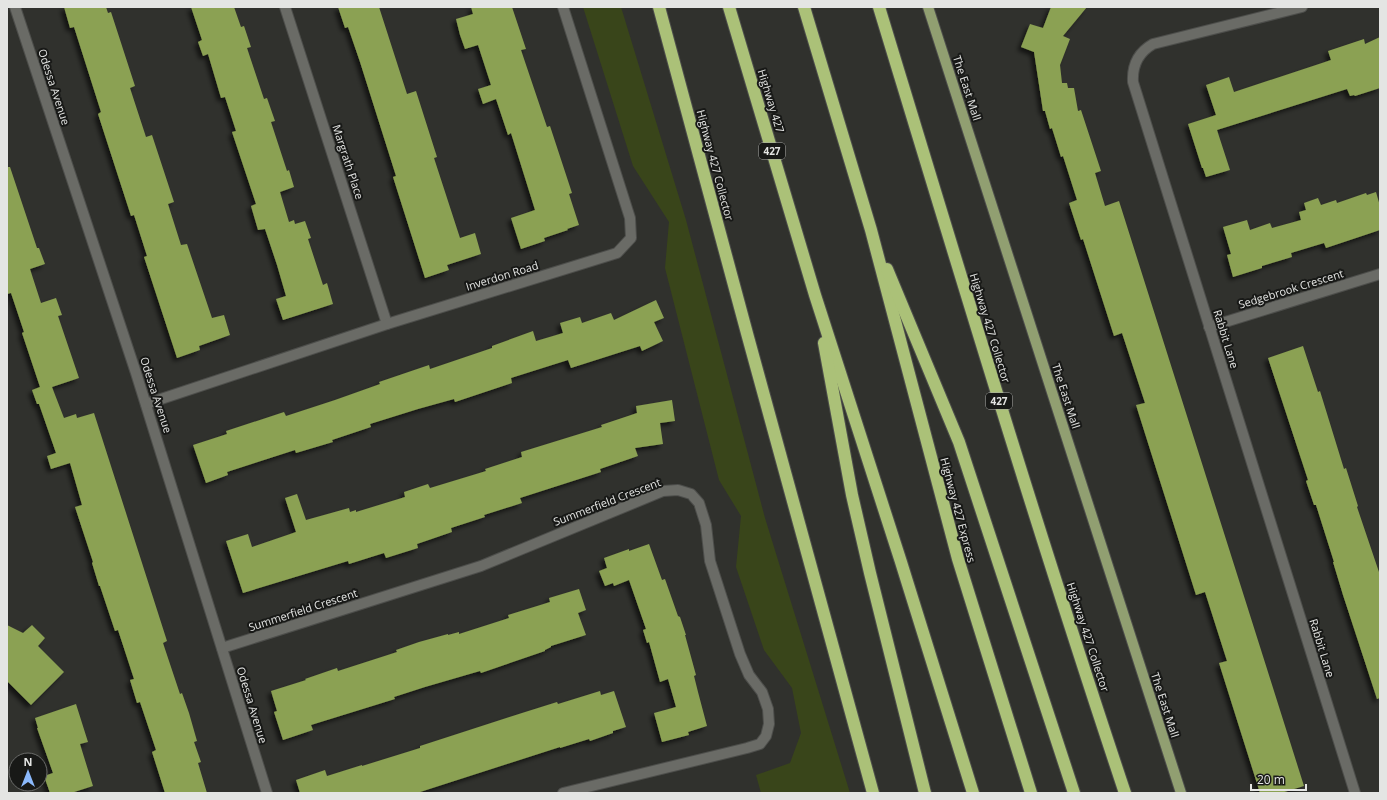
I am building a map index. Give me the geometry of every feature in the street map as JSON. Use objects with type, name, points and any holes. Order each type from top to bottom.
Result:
[{"type":"highway","points":[[650,7],[683,96]]},
{"type":"highway","name":"Highway 427 Collector","points":[[659,7],[873,793]]},
{"type":"highway","name":"Highway 427","points":[[729,7],[814,295]]},
{"type":"highway","points":[[804,7],[871,230],[959,442],[1074,793]]},
{"type":"highway","name":"Highway 427 Collector","points":[[879,7],[971,312],[1125,793]]},
{"type":"highway","name":"Highway 427 Express","points":[[871,230],[958,559],[1030,793]]},
{"type":"highway","points":[[814,295],[852,495],[925,793]]},
{"type":"highway","name":"427","points":[[814,295],[901,562],[973,793]]},
{"type":"main road","name":"The East Mall","points":[[928,7],[1181,793]]},
{"type":"street","name":"Odessa Avenue","points":[[15,7],[146,404],[267,793]]},
{"type":"street","name":"Margrath Place","points":[[285,7],[387,324]]},
{"type":"street","name":"Inverdon Road","points":[[146,404],[387,324],[617,253],[631,238],[630,218],[563,7]]},
{"type":"street","name":"Rabbit Lane","points":[[1302,7],[1153,44],[1143,51],[1135,62],[1133,75],[1137,96],[1355,793]]},
{"type":"street","name":"Sedgebrook Crescent","points":[[1209,327],[1380,274]]},
{"type":"street","name":"Summerfield Crescent","points":[[222,648],[481,566],[663,491],[678,490],[691,494],[699,503],[703,514],[710,560],[740,654],[749,675],[762,692],[768,709],[769,724],[766,736],[760,744],[747,748],[563,793]]},
{"type":"green space","points":[[583,7],[621,7],[686,220],[765,518],[850,793],[761,793],[756,775],[790,763],[801,733],[792,688],[764,650],[736,567],[741,516],[719,480],[665,268],[669,222],[633,166]]},
{"type":"building","points":[[64,7],[106,7],[108,13],[111,12],[135,86],[130,88],[146,137],[152,135],[174,202],[168,204],[181,245],[187,244],[212,318],[224,315],[230,335],[199,346],[200,350],[177,358],[144,257],[147,256],[134,215],[131,216],[98,114],[101,112],[74,27],[70,28]]},
{"type":"building","points":[[191,7],[234,7],[241,27],[244,26],[251,47],[247,48],[264,99],[267,98],[275,121],[271,122],[287,171],[289,170],[294,187],[280,192],[289,222],[294,220],[295,224],[305,221],[311,238],[308,239],[323,285],[327,283],[333,304],[283,320],[276,299],[286,296],[277,265],[265,229],[258,230],[251,206],[256,204],[232,132],[236,131],[225,97],[221,98],[208,54],[203,56],[198,42],[202,40]]},
{"type":"building","points":[[338,7],[379,7],[407,94],[416,91],[437,157],[434,158],[460,238],[475,233],[481,254],[447,265],[449,270],[425,278],[393,177],[396,176],[360,62],[348,27],[345,28]]},
{"type":"building","points":[[471,7],[512,7],[526,49],[521,50],[547,127],[550,126],[572,193],[569,194],[579,225],[544,238],[545,241],[521,249],[511,218],[535,210],[511,133],[508,135],[496,99],[483,104],[478,89],[491,85],[478,45],[465,49],[460,35],[456,19],[473,14]]},
{"type":"building","points":[[1051,7],[1087,7],[1063,36],[1070,39],[1060,65],[1062,83],[1067,83],[1068,88],[1074,88],[1078,111],[1081,110],[1101,171],[1095,173],[1105,206],[1119,201],[1304,786],[1281,793],[1260,793],[1219,663],[1227,661],[1205,592],[1196,595],[1136,405],[1145,403],[1122,333],[1114,336],[1083,239],[1081,240],[1069,203],[1077,200],[1063,156],[1061,157],[1052,128],[1050,129],[1045,111],[1043,111],[1034,52],[1021,47],[1030,24],[1043,28]]},
{"type":"building","points":[[1380,37],[1380,88],[1355,96],[1350,96],[1347,89],[1217,130],[1230,170],[1206,177],[1188,124],[1216,115],[1206,85],[1229,77],[1234,92],[1331,60],[1328,51],[1364,39],[1365,44]]},
{"type":"building","points":[[7,167],[10,167],[37,248],[39,248],[45,264],[30,269],[41,303],[56,298],[62,315],[58,316],[79,378],[52,387],[64,418],[76,414],[77,418],[94,413],[167,641],[163,643],[180,694],[182,693],[189,713],[197,741],[194,742],[201,762],[198,763],[207,793],[165,793],[152,752],[156,750],[140,702],[137,703],[130,680],[134,679],[118,630],[115,631],[99,586],[92,563],[93,562],[75,507],[82,505],[70,463],[51,469],[47,456],[56,453],[39,404],[37,404],[32,390],[40,387],[22,333],[24,332],[11,293],[7,294]]},
{"type":"building","points":[[1376,192],[1380,206],[1380,230],[1326,248],[1324,243],[1291,253],[1292,257],[1233,277],[1227,255],[1231,254],[1223,227],[1247,220],[1250,230],[1270,223],[1272,228],[1301,220],[1299,212],[1306,210],[1304,203],[1318,198],[1321,205],[1336,200],[1337,203],[1366,193],[1367,195]]},
{"type":"building","points":[[656,300],[664,318],[654,322],[663,341],[642,351],[640,346],[571,368],[568,360],[511,378],[512,383],[455,402],[454,399],[370,424],[371,427],[332,440],[333,442],[296,453],[295,450],[227,472],[228,475],[206,483],[193,445],[227,434],[226,431],[284,412],[286,416],[380,384],[379,382],[429,365],[430,369],[492,348],[492,346],[533,331],[536,341],[563,333],[560,323],[580,317],[582,323],[611,313],[614,320]]},
{"type":"building","points":[[1303,346],[1318,392],[1320,391],[1344,469],[1346,468],[1358,506],[1357,507],[1380,575],[1380,698],[1377,699],[1343,595],[1316,505],[1314,505],[1306,481],[1308,480],[1268,358]]},
{"type":"building","points":[[672,400],[675,421],[660,423],[663,444],[635,448],[638,456],[600,469],[601,472],[520,498],[522,503],[484,515],[485,517],[451,528],[452,532],[417,544],[418,548],[386,558],[384,553],[349,564],[348,561],[243,593],[226,541],[248,534],[252,547],[296,532],[285,498],[297,494],[306,520],[349,508],[350,512],[356,510],[356,512],[405,497],[404,492],[428,484],[430,488],[486,471],[485,469],[522,457],[521,452],[602,427],[601,425],[637,413],[636,406]]},
{"type":"building","points":[[649,544],[662,580],[665,579],[686,635],[696,675],[694,676],[707,726],[688,732],[689,735],[662,742],[654,713],[676,707],[668,679],[660,682],[649,642],[647,643],[643,630],[646,629],[629,580],[614,586],[613,583],[605,586],[599,571],[607,568],[604,558]]},
{"type":"building","points":[[579,589],[586,610],[578,613],[586,635],[551,646],[545,651],[481,673],[480,671],[425,687],[394,697],[395,699],[311,725],[313,730],[283,740],[274,712],[277,711],[271,691],[337,668],[338,671],[397,652],[396,650],[419,642],[448,634],[459,632],[459,634],[509,618],[508,615],[550,602],[549,598]]},
{"type":"building","points":[[7,625],[23,633],[32,625],[45,638],[38,646],[64,672],[31,705],[7,681]]},
{"type":"building","points":[[600,691],[601,695],[614,691],[626,727],[590,741],[589,739],[560,747],[417,793],[300,793],[296,780],[325,770],[327,776],[362,766],[522,713]]},
{"type":"building","points":[[76,704],[88,742],[80,744],[93,786],[71,793],[50,793],[48,787],[48,775],[53,773],[48,759],[48,752],[46,752],[35,718]]}]
